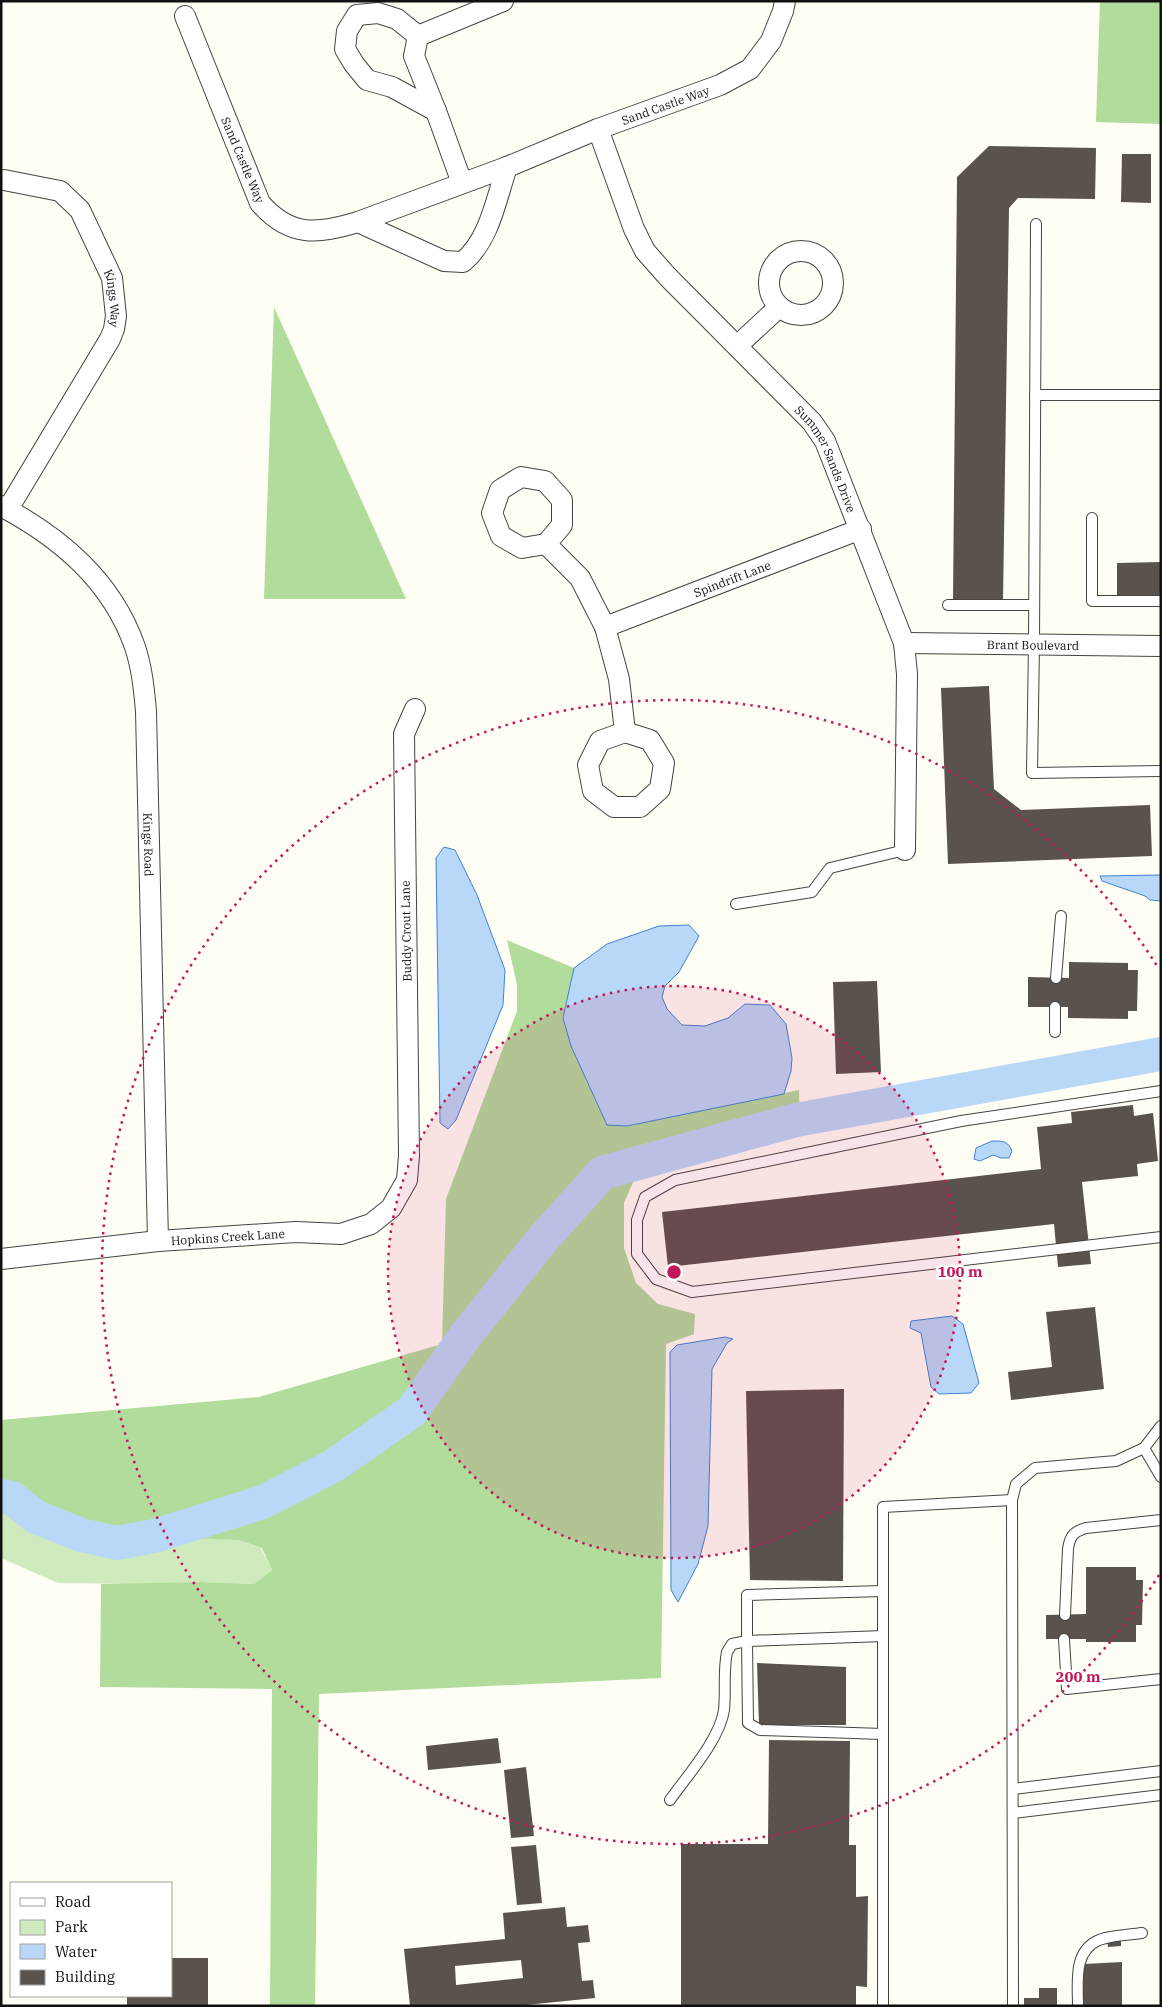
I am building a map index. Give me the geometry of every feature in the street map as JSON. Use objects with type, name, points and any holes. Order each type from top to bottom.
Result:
[{"type":"street","points":[[418,36],[504,1]]},
{"type":"street","name":"Sand Castle Way","points":[[182,8],[260,203],[271,216],[294,229],[306,232],[334,229],[358,222],[506,167],[598,129],[720,85],[750,69],[771,41],[785,1]]},
{"type":"street","points":[[418,36],[397,19],[378,12],[357,16],[347,31],[345,49],[367,80],[392,87],[436,111]]},
{"type":"street","points":[[418,36],[414,56],[462,184]]},
{"type":"street","name":"Summer Sands Drive","points":[[598,129],[634,228],[645,251],[667,276],[816,428],[824,441],[861,529],[904,643],[907,674],[904,850]]},
{"type":"street","points":[[358,222],[444,261],[463,262],[474,252],[487,229],[506,167]]},
{"type":"street","name":"Kings Way","points":[[4,180],[60,191],[80,210],[112,278],[116,316],[114,330],[110,339],[4,507]]},
{"type":"street","points":[[737,346],[778,308]]},
{"type":"street","name":"Kings Road","points":[[4,507],[56,539],[81,562],[108,594],[123,619],[142,673],[146,711],[158,1241]]},
{"type":"street","name":"Spindrift Lane","points":[[605,627],[861,529]]},
{"type":"street","points":[[546,544],[580,578],[605,627],[619,679],[625,732]]},
{"type":"street","name":"Brant Boulevard","points":[[904,643],[1161,646]]},
{"type":"street","name":"Buddy Crout Lane","points":[[409,1156],[404,734],[415,709]]},
{"type":"street","name":"Hopkins Creek Lane","points":[[1,1259],[158,1241],[296,1232],[340,1234],[371,1224],[391,1208],[407,1180],[409,1156]]},
{"type":"lane","points":[[1036,224],[1032,773],[1161,771]]},
{"type":"lane","points":[[1035,394],[1161,395]]},
{"type":"lane","points":[[1092,518],[1092,601],[1161,602]]},
{"type":"lane","points":[[948,605],[1034,605]]},
{"type":"lane","points":[[736,904],[812,892],[830,868],[904,850]]},
{"type":"lane","points":[[1056,978],[1061,916]]},
{"type":"lane","points":[[1054,1032],[1055,1007]]},
{"type":"lane","points":[[1161,1091],[961,1121],[675,1180],[644,1197],[637,1220],[637,1254],[656,1279],[692,1292],[1161,1237]]},
{"type":"lane","points":[[1013,2006],[1012,1500],[1016,1484],[1036,1468],[1116,1462],[1144,1448],[1161,1426]]},
{"type":"lane","points":[[1144,1448],[1161,1478]]},
{"type":"lane","points":[[883,2006],[883,1507],[1012,1500]]},
{"type":"lane","points":[[1065,1615],[1068,1549],[1070,1538],[1075,1531],[1086,1528],[1161,1520]]},
{"type":"lane","points":[[883,1590],[747,1595],[748,1723],[760,1730],[883,1734]]},
{"type":"lane","points":[[670,1800],[706,1751],[721,1722],[724,1710],[725,1662],[729,1647],[732,1644],[747,1641],[883,1636]]},
{"type":"lane","points":[[1064,1639],[1067,1689],[1161,1679]]},
{"type":"lane","points":[[1013,1789],[1161,1771]]},
{"type":"lane","points":[[1013,1812],[1161,1795]]},
{"type":"lane","points":[[1078,2006],[1078,1968],[1083,1953],[1099,1940],[1142,1932]]},
{"type":"green space","points":[[1100,1],[1161,1],[1161,124],[1096,122]]},
{"type":"green space","points":[[274,307],[406,599],[264,599]]},
{"type":"green space","points":[[507,940],[574,968],[563,1018],[627,1126],[799,1090],[800,1127],[638,1171],[624,1203],[624,1248],[636,1283],[658,1304],[695,1314],[694,1334],[666,1344],[661,1678],[319,1694],[315,2006],[270,2006],[272,1689],[100,1687],[101,1584],[201,1582],[254,1584],[272,1570],[262,1548],[238,1540],[146,1536],[36,1506],[1,1489],[1,1420],[259,1397],[442,1344],[446,1199],[517,1011],[517,985]]},
{"type":"green space","points":[[1,1489],[36,1506],[238,1540],[261,1548],[272,1570],[254,1584],[201,1582],[141,1584],[58,1583],[1,1558]]},
{"type":"water","points":[[444,847],[455,850],[477,895],[505,970],[503,1005],[456,1120],[448,1129],[440,1123],[436,858]]},
{"type":"water","points":[[1161,875],[1161,901],[1150,900],[1145,896],[1102,881],[1100,876]]},
{"type":"water","points":[[689,925],[699,936],[679,972],[665,986],[662,997],[667,1009],[682,1025],[705,1026],[728,1018],[745,1004],[770,1005],[786,1024],[792,1058],[791,1071],[784,1094],[627,1126],[607,1125],[571,1046],[563,1018],[574,968],[607,944],[659,926]]},
{"type":"water","points":[[992,1141],[1009,1145],[1012,1151],[1009,1158],[993,1155],[980,1161],[974,1159],[976,1148]]},
{"type":"water","points":[[952,1316],[963,1324],[979,1383],[971,1393],[939,1394],[931,1387],[921,1333],[910,1328],[911,1321]]},
{"type":"water","points":[[725,1337],[733,1339],[727,1343],[712,1369],[708,1526],[698,1564],[678,1602],[671,1590],[670,1352],[677,1345]]},
{"type":"building","points":[[989,146],[1096,148],[1095,199],[1018,198],[1009,208],[1003,602],[953,599],[957,177]]},
{"type":"building","points":[[1122,154],[1151,154],[1151,203],[1121,202]]},
{"type":"building","points":[[1161,562],[1161,598],[1117,597],[1117,563]]},
{"type":"building","points":[[989,686],[994,789],[1021,810],[1150,805],[1152,856],[948,864],[941,688]]},
{"type":"building","points":[[1069,962],[1128,963],[1128,970],[1138,970],[1137,1011],[1128,1011],[1128,1019],[1068,1018],[1068,1007],[1028,1007],[1028,977],[1069,978]]},
{"type":"building","points":[[877,981],[881,1072],[836,1074],[833,982]]},
{"type":"building","points":[[1133,1105],[1134,1116],[1153,1113],[1158,1161],[1137,1164],[1138,1176],[1082,1182],[1091,1264],[1058,1267],[1054,1224],[668,1267],[662,1212],[1041,1169],[1037,1127],[1072,1123],[1071,1112]]},
{"type":"building","points":[[1095,1307],[1104,1389],[1011,1400],[1008,1372],[1052,1367],[1046,1312]]},
{"type":"building","points":[[844,1389],[843,1581],[750,1580],[746,1391]]},
{"type":"building","points":[[1086,1567],[1136,1567],[1136,1580],[1143,1580],[1142,1625],[1136,1625],[1136,1642],[1086,1642],[1086,1639],[1046,1639],[1046,1615],[1086,1614]]},
{"type":"building","points":[[757,1663],[846,1667],[846,1725],[759,1725]]},
{"type":"building","points":[[498,1738],[501,1763],[428,1770],[426,1746]]},
{"type":"building","points":[[769,1740],[850,1741],[849,1845],[856,1845],[856,1897],[868,1896],[867,1987],[856,1986],[856,2006],[681,2006],[681,1844],[768,1844]]},
{"type":"building","points":[[526,1767],[534,1836],[511,1838],[504,1770]]},
{"type":"building","points":[[536,1845],[542,1903],[517,1905],[511,1847]]},
{"type":"building","points":[[565,1907],[567,1927],[588,1925],[590,1942],[578,1943],[582,1981],[593,1980],[595,1998],[516,2006],[410,2006],[404,1949],[505,1939],[503,1913]],"holes":[[[521,1960],[523,1978],[456,1985],[455,1966]]]},
{"type":"building","points":[[1121,1938],[1121,1946],[1108,1947],[1107,1939]]},
{"type":"building","points":[[172,1958],[208,1958],[208,2006],[127,2006],[127,1997],[172,1997]]},
{"type":"building","points":[[1122,1962],[1122,2006],[1082,2006],[1084,1964]]},
{"type":"building","points":[[1039,1988],[1057,1988],[1057,2006],[1024,2006],[1024,1998],[1039,1998]]},
{"type":"waterway","points":[[1,1496],[12,1498],[36,1517],[81,1535],[117,1543],[154,1536],[263,1502],[333,1466],[412,1411],[466,1335],[542,1240],[602,1173],[796,1120],[1161,1054]]}]
